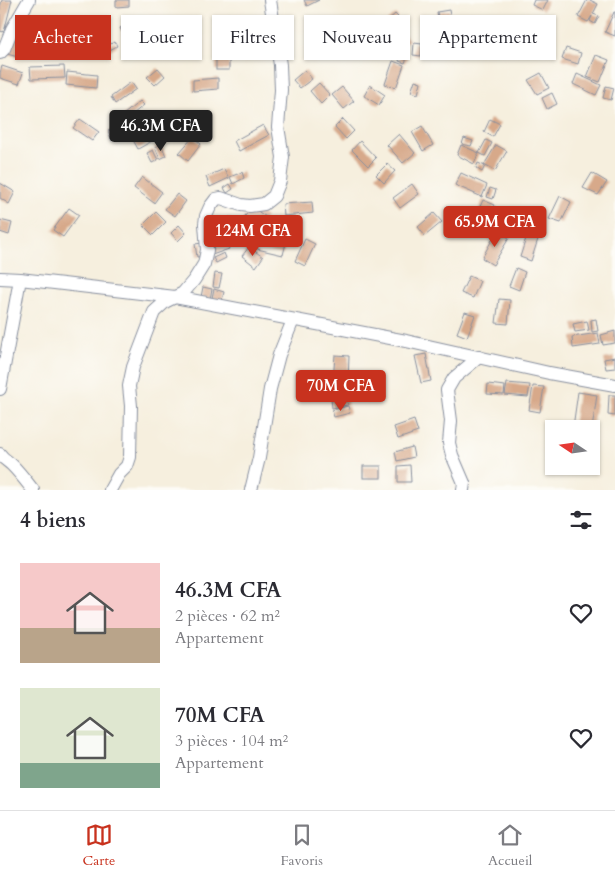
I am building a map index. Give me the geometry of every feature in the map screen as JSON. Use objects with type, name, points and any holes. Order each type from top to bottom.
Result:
[{"type":"street","points":[[0,53],[4,49],[12,29],[29,0]]},
{"type":"street","points":[[110,490],[119,474],[127,466],[130,457],[129,386],[133,367],[154,312],[164,302],[183,293],[204,264],[207,250],[205,224],[210,207],[216,199],[221,198],[241,205],[264,204],[274,196],[280,181],[283,157],[278,127],[281,90],[280,65],[270,0]]},
{"type":"street","points":[[0,278],[20,278],[175,297],[406,341],[549,373],[615,385]]},
{"type":"street","points":[[0,389],[20,278]]},
{"type":"street","points":[[251,490],[259,458],[270,390],[279,355],[293,320]]},
{"type":"street","points":[[463,490],[464,483],[449,443],[451,422],[447,390],[454,378],[479,357]]},
{"type":"street","points":[[0,454],[22,475],[33,490]]},
{"type":"building","points":[[2,0],[12,0],[4,32],[0,31],[0,7]]},
{"type":"building","points":[[116,0],[129,0],[129,6],[116,7]]},
{"type":"building","points":[[304,0],[319,0],[307,6]]},
{"type":"building","points":[[534,0],[548,0],[543,10],[532,5]]},
{"type":"building","points":[[587,0],[598,4],[593,14],[599,16],[595,24],[590,21],[592,16],[588,22],[578,17]]},
{"type":"building","points":[[449,10],[450,15],[438,15],[437,12]]},
{"type":"building","points":[[615,12],[615,36],[605,32]]},
{"type":"building","points":[[12,33],[15,34],[15,56],[7,54]]},
{"type":"building","points":[[115,42],[117,46],[111,49],[111,44]]},
{"type":"building","points":[[414,43],[420,44],[420,56],[413,55]]},
{"type":"building","points":[[566,48],[581,53],[578,64],[562,59]]},
{"type":"building","points":[[596,55],[609,60],[600,82],[587,77]]},
{"type":"building","points":[[216,60],[229,60],[229,70],[216,70]]},
{"type":"building","points":[[393,61],[404,65],[396,88],[385,84]]},
{"type":"building","points":[[2,66],[23,73],[19,84],[0,78]]},
{"type":"building","points":[[64,66],[65,78],[31,79],[30,67]]},
{"type":"building","points":[[158,68],[165,76],[155,85],[147,77]]},
{"type":"building","points":[[305,70],[312,79],[300,88],[293,80]]},
{"type":"building","points":[[67,72],[97,75],[96,88],[66,85]]},
{"type":"building","points":[[541,73],[549,88],[537,94],[528,80]]},
{"type":"building","points":[[577,74],[601,85],[596,95],[573,84]]},
{"type":"building","points":[[218,78],[218,89],[193,91],[193,80]]},
{"type":"building","points":[[415,80],[421,82],[418,94],[411,92]]},
{"type":"building","points":[[131,82],[136,89],[115,104],[111,97]]},
{"type":"building","points":[[319,83],[330,95],[321,104],[310,91]]},
{"type":"building","points":[[370,85],[385,95],[379,105],[364,96]]},
{"type":"building","points":[[606,86],[614,88],[611,100],[603,98]]},
{"type":"building","points":[[342,87],[354,101],[344,109],[332,95]]},
{"type":"building","points":[[552,93],[557,104],[547,109],[542,98]]},
{"type":"building","points":[[140,101],[144,105],[127,119],[123,115]]},
{"type":"building","points":[[80,119],[99,132],[92,141],[73,128]]},
{"type":"building","points":[[343,119],[354,131],[346,139],[335,127]]},
{"type":"building","points":[[490,119],[500,124],[493,137],[484,132]]},
{"type":"building","points":[[165,122],[169,128],[159,134],[156,127]]},
{"type":"building","points":[[137,123],[142,131],[134,136],[130,127]]},
{"type":"building","points":[[123,125],[126,135],[112,141],[108,131]]},
{"type":"building","points":[[263,125],[269,135],[239,151],[234,141]]},
{"type":"building","points":[[154,126],[159,137],[138,149],[132,138]]},
{"type":"building","points":[[422,126],[433,145],[423,151],[412,132]]},
{"type":"building","points":[[178,128],[183,134],[177,138],[172,133]]},
{"type":"building","points":[[399,134],[415,153],[403,163],[387,145]]},
{"type":"building","points":[[193,137],[201,144],[188,161],[179,153]]},
{"type":"building","points":[[464,138],[473,141],[471,146],[462,144]]},
{"type":"building","points":[[486,140],[492,143],[485,156],[479,153]]},
{"type":"building","points":[[360,141],[376,158],[368,166],[352,150]]},
{"type":"building","points":[[161,144],[166,156],[160,159],[155,147]]},
{"type":"building","points":[[461,145],[479,153],[474,164],[457,155]]},
{"type":"building","points":[[496,145],[507,151],[495,171],[484,165]]},
{"type":"building","points":[[153,150],[158,160],[152,163],[147,153]]},
{"type":"building","points":[[478,163],[485,166],[482,172],[476,168]]},
{"type":"building","points":[[387,164],[395,171],[384,183],[376,175]]},
{"type":"building","points":[[224,169],[229,178],[210,187],[206,177]]},
{"type":"building","points":[[242,172],[244,178],[233,184],[230,177]]},
{"type":"building","points":[[461,173],[487,185],[482,197],[455,185]]},
{"type":"building","points":[[592,173],[607,182],[598,195],[583,188]]},
{"type":"building","points":[[142,177],[162,192],[154,203],[134,188]]},
{"type":"building","points":[[0,183],[15,192],[9,204],[0,198]]},
{"type":"building","points":[[230,184],[233,189],[227,193],[224,188]]},
{"type":"building","points":[[412,184],[419,194],[400,208],[393,198]]},
{"type":"building","points":[[490,188],[496,190],[493,199],[487,197]]},
{"type":"building","points":[[177,194],[186,201],[175,216],[165,209]]},
{"type":"building","points":[[560,196],[571,202],[561,223],[549,219]]},
{"type":"building","points":[[483,200],[495,205],[490,216],[478,211]]},
{"type":"building","points":[[312,202],[313,213],[284,216],[283,204]]},
{"type":"building","points":[[252,207],[266,217],[257,230],[242,220]]},
{"type":"building","points":[[69,208],[79,215],[63,237],[53,230]]},
{"type":"building","points":[[156,212],[166,222],[153,235],[143,225]]},
{"type":"building","points":[[434,213],[442,222],[425,236],[418,227]]},
{"type":"building","points":[[230,217],[234,228],[213,238],[208,227]]},
{"type":"building","points":[[0,220],[12,223],[9,235],[0,232]]},
{"type":"building","points":[[179,225],[186,233],[178,241],[171,233]]},
{"type":"building","points":[[497,231],[509,238],[493,265],[482,258]]},
{"type":"building","points":[[528,232],[539,236],[531,261],[520,257]]},
{"type":"building","points":[[259,237],[286,243],[283,255],[257,249]]},
{"type":"building","points":[[305,239],[315,244],[305,266],[295,261]]},
{"type":"building","points":[[202,243],[203,256],[197,257],[195,244]]},
{"type":"building","points":[[227,243],[229,249],[212,255],[210,249]]},
{"type":"building","points":[[249,247],[263,257],[256,267],[242,256]]},
{"type":"building","points":[[224,253],[226,258],[216,263],[213,258]]},
{"type":"building","points":[[516,268],[525,272],[519,290],[509,286]]},
{"type":"building","points":[[215,273],[222,274],[219,288],[213,287]]},
{"type":"building","points":[[469,276],[480,281],[473,298],[461,293]]},
{"type":"building","points":[[203,287],[212,289],[210,299],[201,297]]},
{"type":"building","points":[[214,289],[224,292],[222,300],[212,298]]},
{"type":"building","points":[[499,299],[510,300],[508,324],[496,323]]},
{"type":"building","points":[[465,312],[475,315],[467,337],[457,333]]},
{"type":"building","points":[[596,319],[598,331],[592,332],[591,320]]},
{"type":"building","points":[[587,321],[589,330],[575,332],[573,324]]},
{"type":"building","points":[[615,331],[615,343],[603,345],[601,335]]},
{"type":"building","points":[[598,333],[600,344],[573,348],[572,337]]},
{"type":"building","points":[[426,354],[431,381],[421,383],[415,356]]},
{"type":"building","points":[[335,355],[349,356],[348,383],[333,382]]},
{"type":"building","points":[[615,357],[615,368],[606,369],[604,359]]},
{"type":"building","points":[[507,383],[530,385],[528,397],[505,395]]},
{"type":"building","points":[[488,384],[505,386],[504,395],[487,394]]},
{"type":"building","points":[[533,386],[544,387],[540,412],[529,410]]},
{"type":"building","points":[[578,392],[597,395],[593,420],[574,420]]},
{"type":"building","points":[[609,395],[615,395],[615,416],[608,415]]},
{"type":"building","points":[[346,396],[348,405],[332,408],[331,399]]},
{"type":"building","points":[[348,406],[350,413],[334,417],[332,410]]},
{"type":"building","points":[[414,420],[418,432],[398,439],[394,427]]},
{"type":"building","points":[[412,447],[414,457],[397,461],[395,452]]},
{"type":"building","points":[[410,465],[411,482],[398,482],[398,466]]},
{"type":"building","points":[[363,466],[381,466],[381,478],[363,478]]}]
